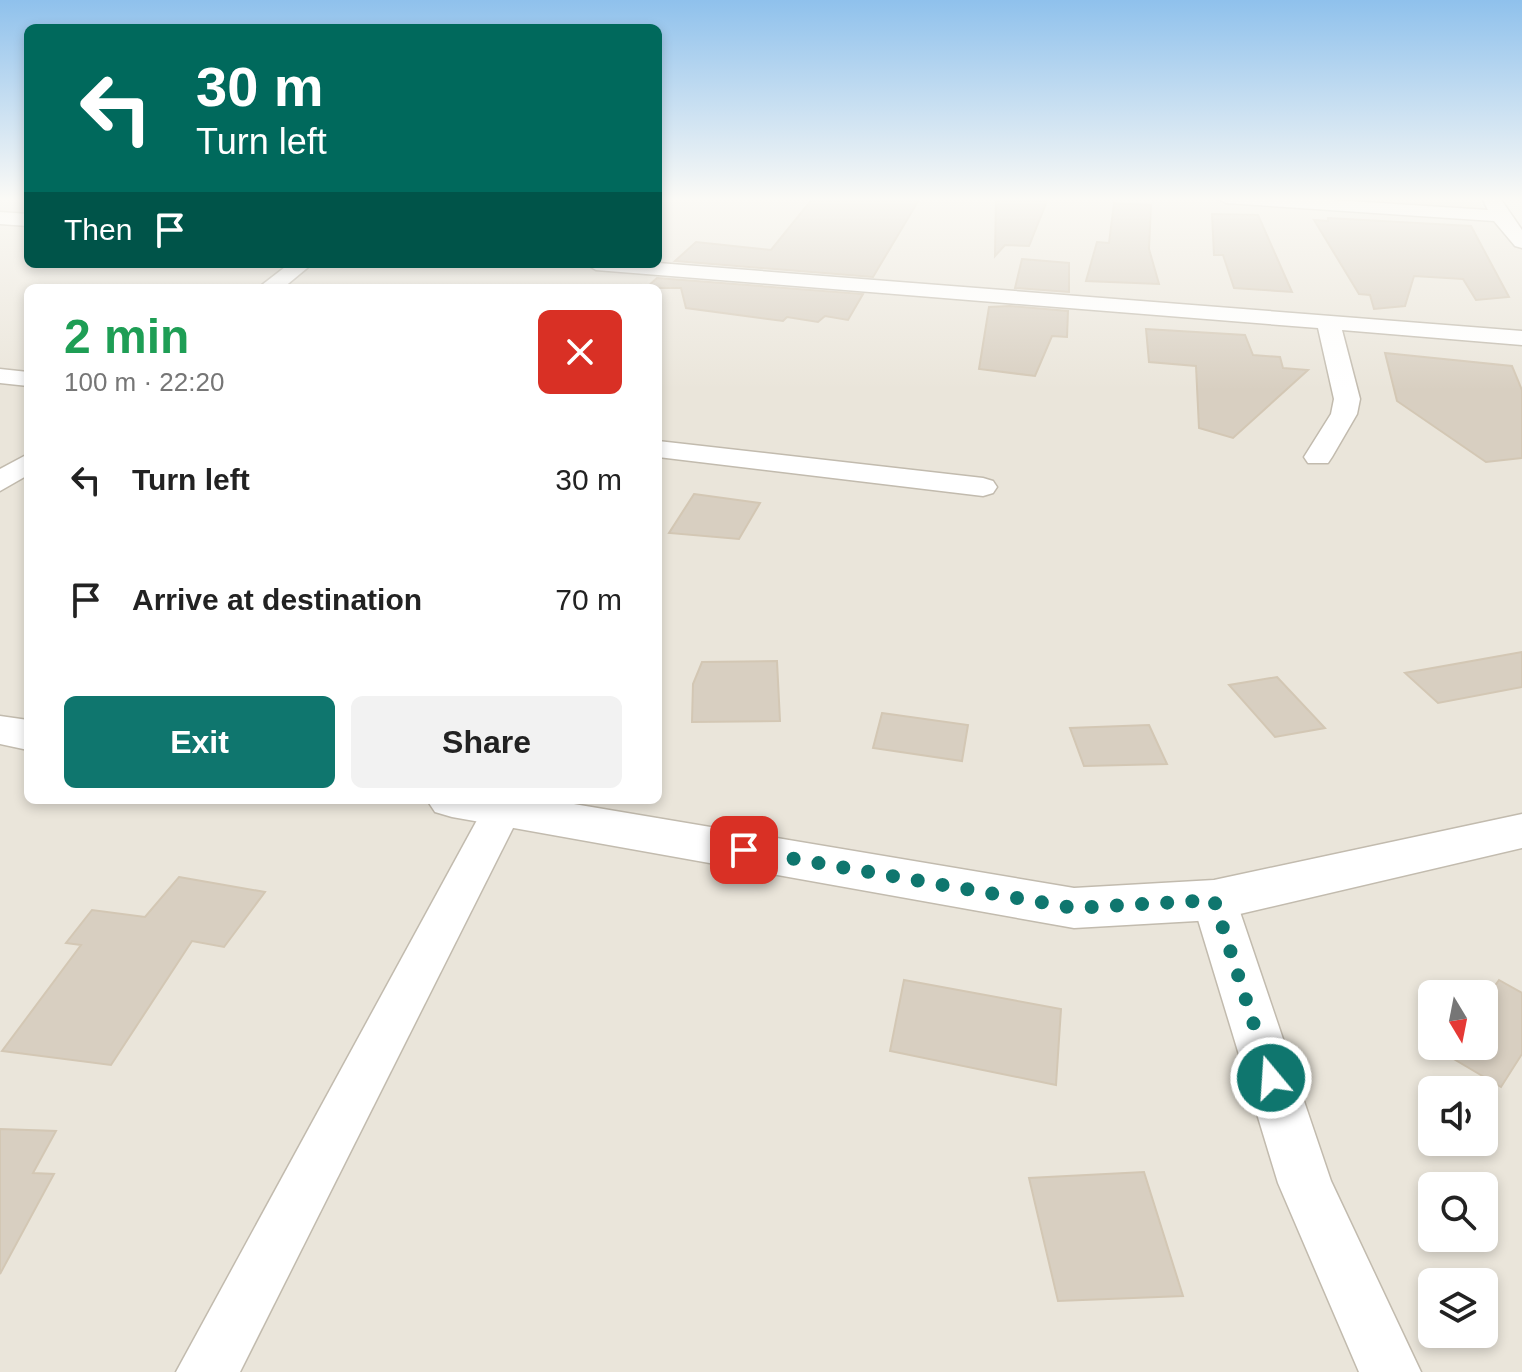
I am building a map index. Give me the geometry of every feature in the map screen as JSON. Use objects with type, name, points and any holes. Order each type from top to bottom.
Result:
[{"type":"street","points":[[274,284],[296,268]]},
{"type":"street","points":[[647,268],[1522,338]]},
{"type":"street","points":[[1318,457],[1344,414],[1347,399],[1328,321]]},
{"type":"street","points":[[0,376],[24,379]]},
{"type":"street","points":[[662,449],[983,487]]},
{"type":"street","points":[[0,482],[24,465]]},
{"type":"street","points":[[0,730],[24,734]]},
{"type":"street","points":[[478,804],[1074,908],[1214,900],[1522,831]]},
{"type":"street","points":[[207,1372],[503,808]]},
{"type":"street","points":[[1214,900],[1305,1183],[1390,1372]]},
{"type":"shaded area","points":[[0,262],[24,262],[24,268],[662,268],[662,262],[1522,262],[1522,1372],[0,1372]]},
{"type":"building","points":[[688,262],[882,262],[873,277]]},
{"type":"building","points":[[1021,262],[1069,263],[1069,292],[1015,288]]},
{"type":"building","points":[[1091,262],[1153,262],[1159,284],[1086,281]]},
{"type":"building","points":[[1225,262],[1279,262],[1292,292],[1234,288]]},
{"type":"building","points":[[1340,262],[1490,262],[1509,297],[1476,300],[1463,279],[1414,276],[1405,306],[1374,309],[1370,295],[1359,294]]},
{"type":"building","points":[[657,278],[863,294],[848,320],[825,316],[818,322],[787,317],[783,321],[686,308],[681,288],[662,288],[662,284],[650,284]]},
{"type":"building","points":[[989,307],[1068,311],[1067,337],[1052,336],[1035,376],[979,369]]},
{"type":"building","points":[[1146,329],[1245,335],[1253,355],[1280,357],[1283,368],[1308,370],[1233,438],[1199,428],[1196,366],[1149,362]]},
{"type":"building","points":[[1385,353],[1512,366],[1522,390],[1522,458],[1486,462],[1397,401]]},
{"type":"building","points":[[694,494],[760,503],[739,539],[669,533]]},
{"type":"building","points":[[1522,652],[1522,687],[1438,703],[1405,673]]},
{"type":"building","points":[[777,661],[780,721],[692,722],[693,684],[702,662]]},
{"type":"building","points":[[1277,677],[1325,728],[1275,737],[1229,685]]},
{"type":"building","points":[[882,713],[968,725],[962,761],[873,748]]},
{"type":"building","points":[[1149,725],[1167,764],[1084,766],[1070,728]]},
{"type":"building","points":[[179,877],[265,892],[224,947],[192,941],[111,1065],[2,1051],[81,945],[66,943],[92,910],[145,917]]},
{"type":"building","points":[[904,980],[1061,1009],[1056,1085],[890,1051]]},
{"type":"building","points":[[1498,981],[1522,993],[1522,1054],[1501,1087],[1498,1085],[1498,1076],[1482,1076],[1455,1060],[1498,1060]]},
{"type":"building","points":[[0,1129],[56,1131],[33,1173],[54,1174],[0,1274]]},
{"type":"building","points":[[1144,1172],[1183,1296],[1058,1301],[1029,1178]]},
{"type":"route","points":[[744,850],[1074,908],[1214,900],[1271,1078]]}]
